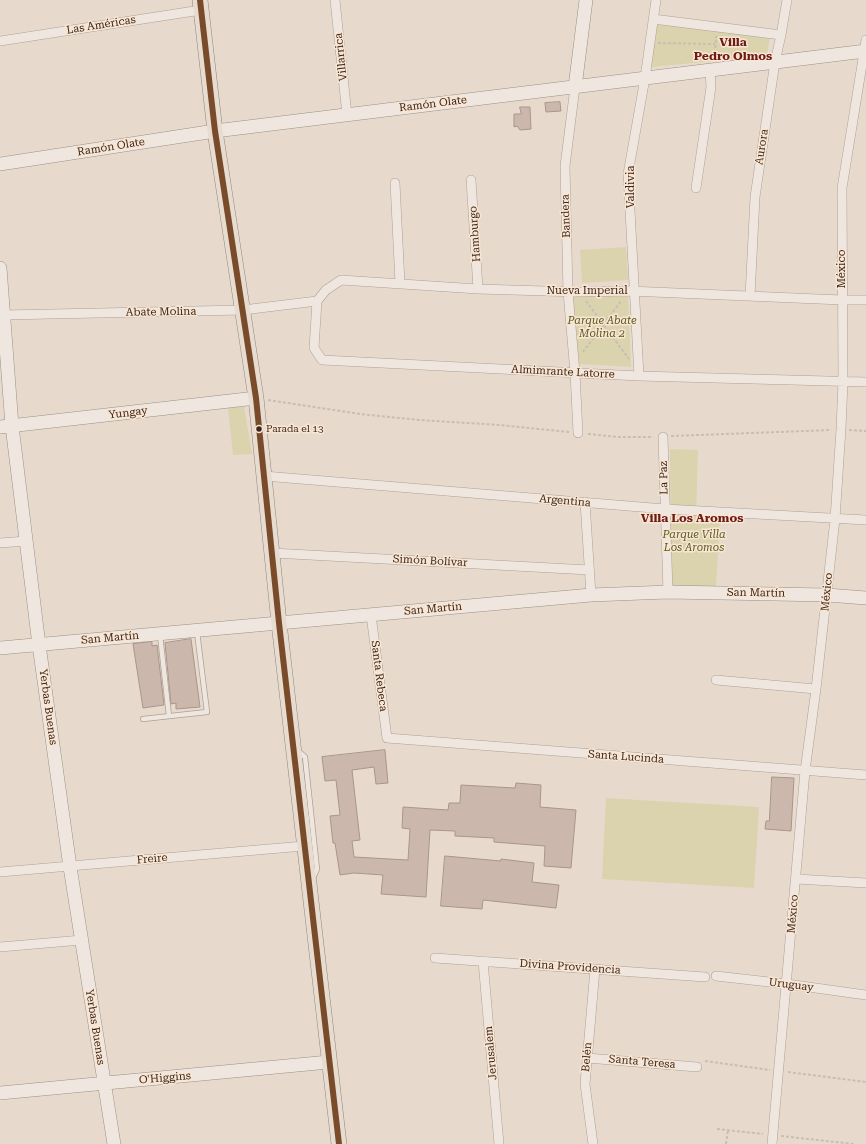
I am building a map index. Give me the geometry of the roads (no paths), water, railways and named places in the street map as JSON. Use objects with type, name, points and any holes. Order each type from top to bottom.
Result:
[{"type":"main road","points":[[201,5],[215,131],[256,398],[279,623],[339,1144]]},
{"type":"street","name":"Villarrica","points":[[335,0],[347,115]]},
{"type":"street","name":"Bandera","points":[[578,433],[575,373],[568,292],[565,166],[586,0]]},
{"type":"street","name":"Valdivia","points":[[639,376],[628,174],[645,78],[656,0]]},
{"type":"street","name":"Aurora","points":[[750,296],[754,197],[775,62],[787,0]]},
{"type":"street","name":"Las Américas","points":[[0,40],[201,5]]},
{"type":"street","points":[[653,19],[781,35]]},
{"type":"street","name":"Ramón Olate","points":[[0,164],[215,131],[775,62],[865,47]]},
{"type":"street","name":"México","points":[[773,1140],[805,771],[816,689],[835,519],[843,382],[842,188],[865,47]]},
{"type":"street","points":[[696,188],[711,87],[712,70]]},
{"type":"street","name":"Hamburgo","points":[[471,180],[478,289]]},
{"type":"street","points":[[395,183],[400,283]]},
{"type":"street","name":"Yerbas Buenas","points":[[0,268],[4,315],[6,427],[26,541],[70,866],[114,1144]]},
{"type":"street","name":"Nueva Imperial","points":[[317,301],[326,290],[341,280],[478,289],[568,292],[635,291],[866,300]]},
{"type":"street","name":"Abate Molina","points":[[4,315],[243,310],[317,301]]},
{"type":"street","name":"Almimrante Latorre","points":[[317,301],[314,348],[322,360],[639,376],[866,382]]},
{"type":"street","name":"Yungay","points":[[6,427],[256,398]]},
{"type":"street","name":"La Paz","points":[[663,437],[668,592]]},
{"type":"street","name":"Argentina","points":[[264,476],[665,509],[866,520]]},
{"type":"street","points":[[585,502],[591,595]]},
{"type":"street","points":[[0,543],[26,541]]},
{"type":"street","name":"Simón Bolívar","points":[[272,553],[589,570]]},
{"type":"street","name":"San Martín","points":[[0,648],[591,595],[668,592],[827,594],[866,598]]},
{"type":"street","name":"Santa Rebeca","points":[[371,614],[387,738]]},
{"type":"street","points":[[716,680],[816,689]]},
{"type":"street","name":"Santa Lucinda","points":[[387,738],[866,775]]},
{"type":"street","name":"Freire","points":[[0,872],[304,846]]},
{"type":"street","points":[[796,878],[866,883]]},
{"type":"street","points":[[0,947],[82,940]]},
{"type":"street","name":"Divina Providencia","points":[[434,958],[705,977]]},
{"type":"street","name":"Jerusalem","points":[[483,961],[499,1144]]},
{"type":"street","name":"Belén","points":[[593,1144],[585,1084],[595,969]]},
{"type":"street","name":"Uruguay","points":[[716,976],[866,995]]},
{"type":"street","name":"Santa Teresa","points":[[587,1058],[697,1067]]},
{"type":"street","name":"O'Higgins","points":[[0,1093],[329,1062]]},
{"type":"lane","points":[[143,719],[207,712],[196,630]]},
{"type":"lane","points":[[160,634],[170,716]]},
{"type":"lane","points":[[293,747],[305,757],[317,869],[309,885]]},
{"type":"place","name":"Parada el 13","points":[[259,429]]},
{"type":"district","name":"Villa Pedro Olmos","points":[[733,49]]},
{"type":"district","name":"Villa Los Aromos","points":[[692,518]]},
{"type":"park label","name":"Parque Abate Molina 2","points":[[602,327]]},
{"type":"park label","name":"Parque Villa Los Aromos","points":[[694,541]]}]
